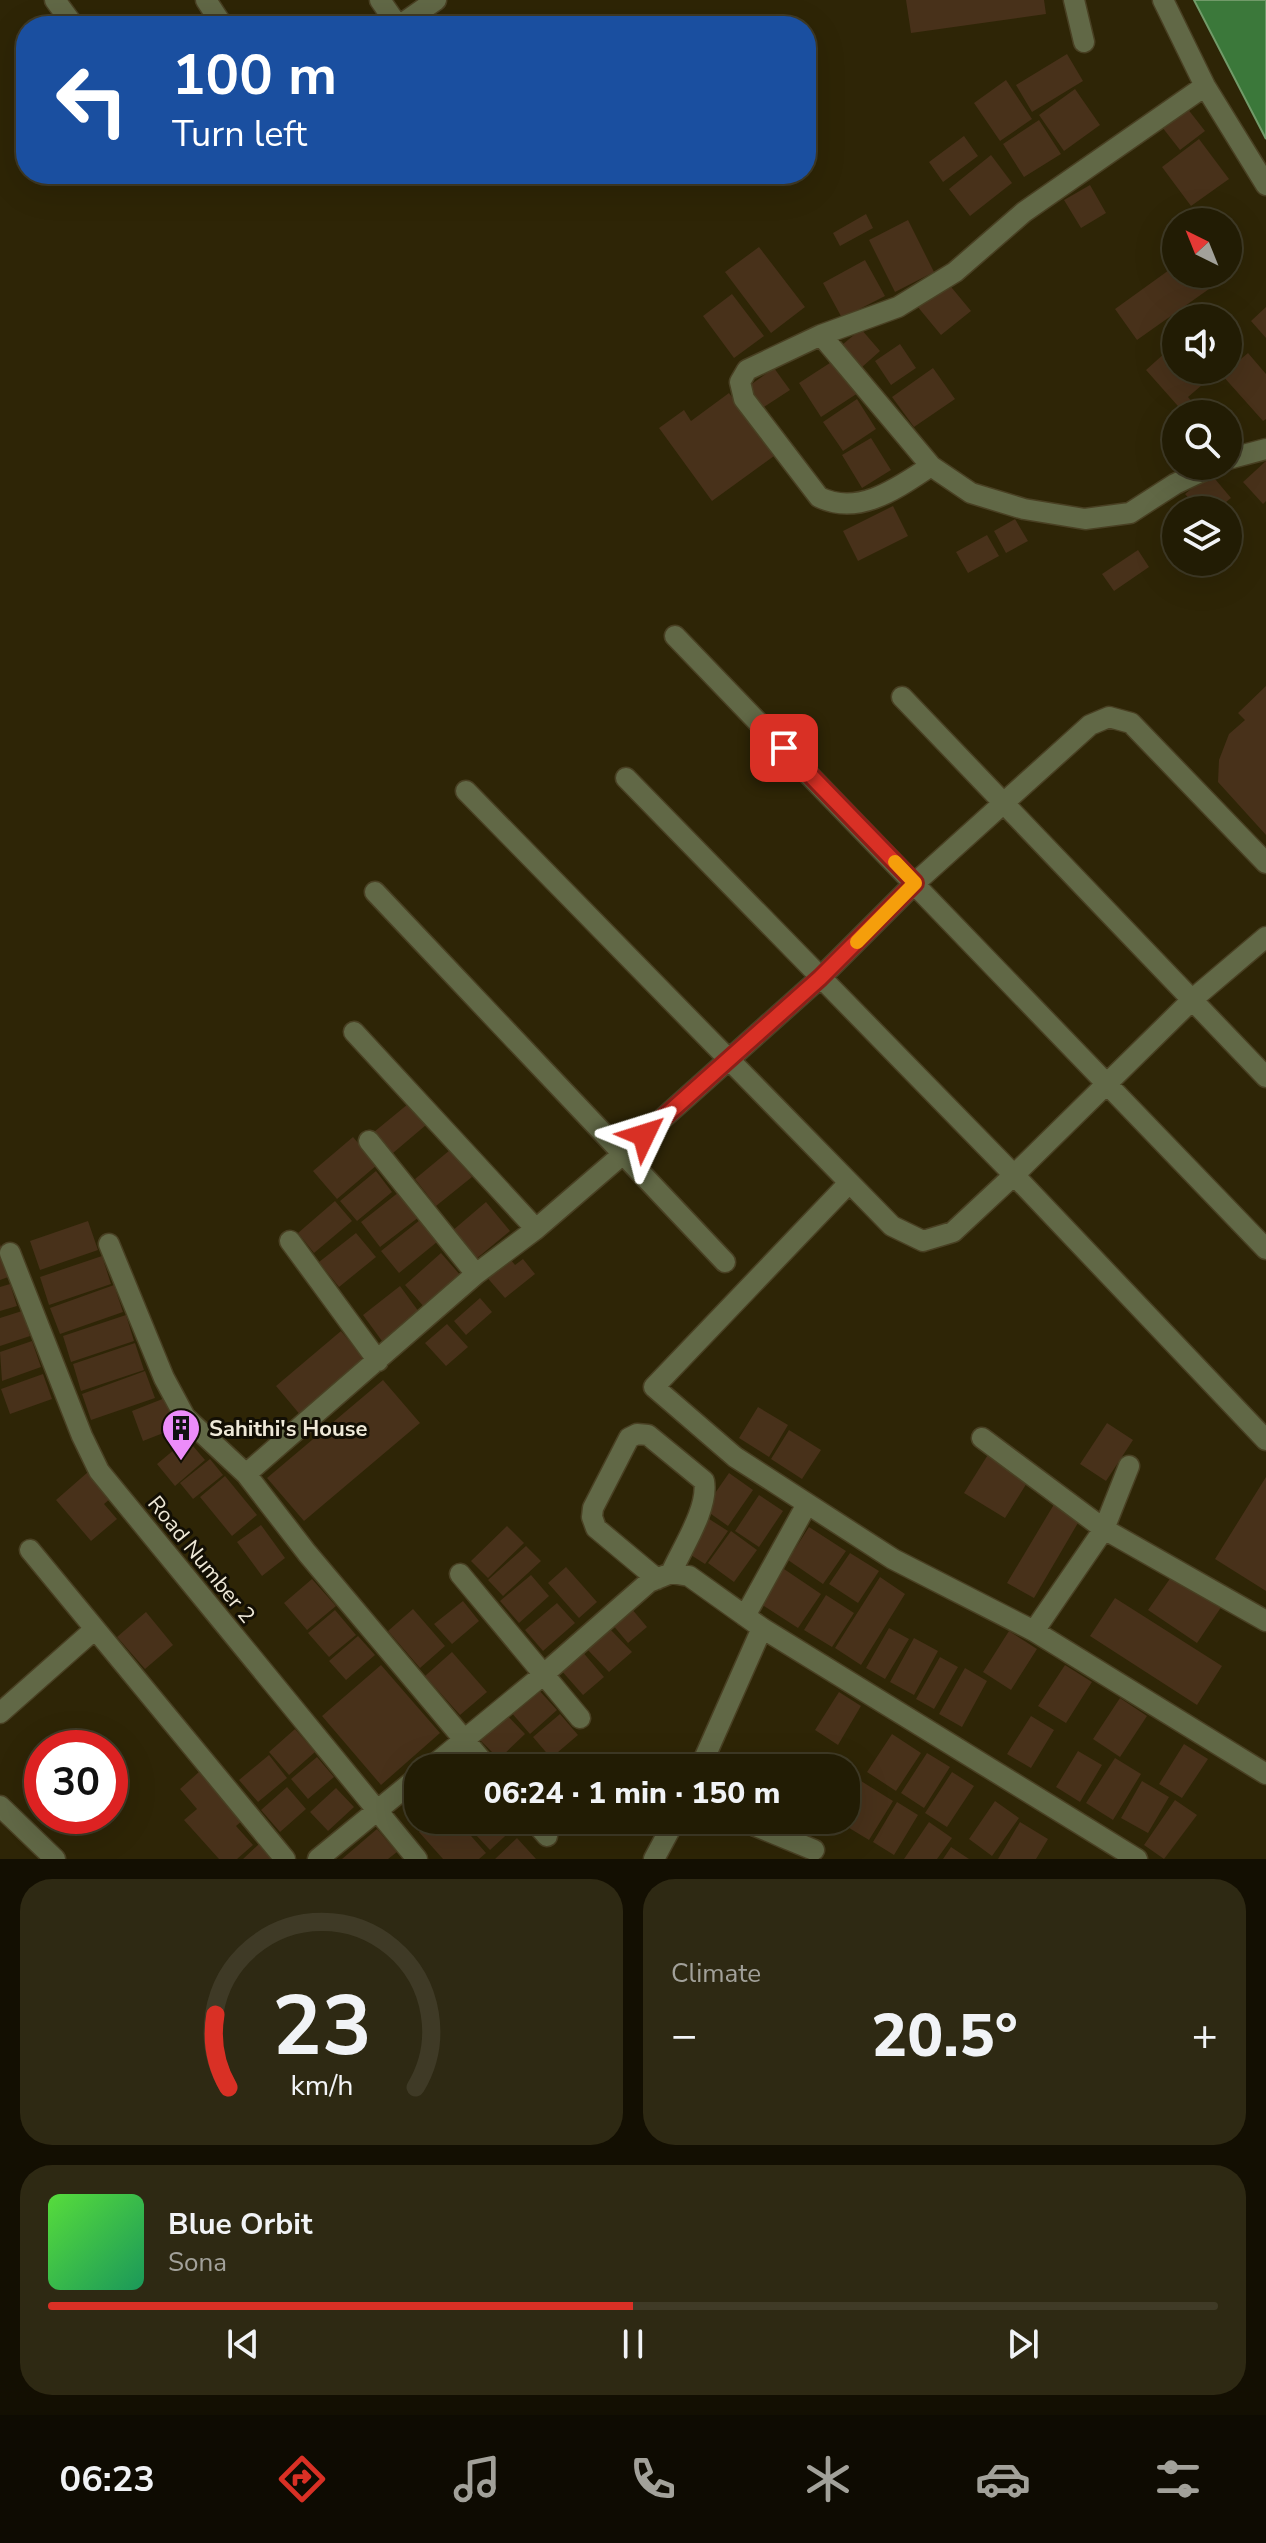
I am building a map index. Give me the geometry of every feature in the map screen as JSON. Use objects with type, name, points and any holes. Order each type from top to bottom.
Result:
[{"type":"street","points":[[413,16],[436,0]]},
{"type":"street","points":[[1074,0],[1084,42]]},
{"type":"street","points":[[1163,0],[1205,86],[1266,185]]},
{"type":"street","points":[[931,466],[888,495],[861,502],[829,502],[819,497],[744,399],[740,382],[747,370],[821,335],[898,307],[955,272],[1024,212],[1205,86]]},
{"type":"street","points":[[821,335],[931,466],[971,493],[1024,509],[1085,519],[1130,513],[1183,480]]},
{"type":"street","points":[[1242,455],[1266,449]]},
{"type":"street","points":[[675,636],[1266,1249]]},
{"type":"street","points":[[902,697],[1264,1071]]},
{"type":"street","points":[[246,1474],[476,1274],[536,1229],[729,1061],[820,978],[1002,802],[1090,725],[1109,717],[1131,723],[1266,863]]},
{"type":"street","points":[[626,778],[1014,1175],[1266,1440]]},
{"type":"street","points":[[466,791],[892,1226],[923,1241],[953,1232],[1194,998],[1266,937]]},
{"type":"street","points":[[375,892],[725,1262]]},
{"type":"street","points":[[354,1032],[536,1229]]},
{"type":"street","points":[[369,1141],[476,1274]]},
{"type":"street","points":[[849,1183],[654,1387],[735,1457],[893,1559],[1034,1631],[1264,1769]]},
{"type":"street","points":[[290,1241],[378,1361]]},
{"type":"street","points":[[109,1244],[164,1378],[185,1417],[246,1474],[307,1553],[476,1754]]},
{"type":"street","name":"Road Number 2","points":[[10,1253],[82,1436],[99,1471],[417,1859]]},
{"type":"street","points":[[637,1434],[648,1435],[704,1481],[706,1491],[703,1505],[664,1576],[596,1528],[592,1517],[593,1508],[629,1438],[637,1434]]},
{"type":"street","points":[[982,1438],[1104,1529],[1266,1621]]},
{"type":"street","points":[[1034,1631],[1104,1529],[1129,1466]]},
{"type":"street","points":[[705,1754],[754,1622],[807,1504]]},
{"type":"street","points":[[30,1550],[285,1859]]},
{"type":"street","points":[[460,1574],[580,1718]]},
{"type":"street","points":[[447,1754],[649,1582],[664,1576],[689,1576],[754,1622],[1114,1853],[1137,1859]]},
{"type":"street","points":[[0,1713],[95,1629]]},
{"type":"street","points":[[318,1859],[404,1789]]},
{"type":"street","points":[[0,1806],[55,1859]]},
{"type":"street","points":[[654,1859],[667,1834]]},
{"type":"street","points":[[771,1834],[818,1856]]},
{"type":"shaded area","points":[[1194,0],[1266,0],[1266,139]]},
{"type":"building","points":[[906,0],[1044,0],[1046,14],[911,33]]},
{"type":"building","points":[[1067,54],[1083,81],[1032,112],[1016,85]]},
{"type":"building","points":[[1006,80],[1032,119],[1000,141],[974,103]]},
{"type":"building","points":[[1075,89],[1100,125],[1064,151],[1039,115]]},
{"type":"building","points":[[1187,108],[1205,131],[1180,150],[1162,127]]},
{"type":"building","points":[[1039,120],[1061,154],[1024,177],[1003,144]]},
{"type":"building","points":[[964,136],[978,156],[943,182],[929,162]]},
{"type":"building","points":[[1199,139],[1229,179],[1191,206],[1162,167]]},
{"type":"building","points":[[991,155],[1012,183],[970,216],[949,189]]},
{"type":"building","points":[[1090,185],[1106,213],[1081,228],[1064,200]]},
{"type":"building","points":[[866,214],[873,228],[840,246],[833,233]]},
{"type":"building","points":[[908,220],[934,272],[895,292],[869,240]]},
{"type":"building","points":[[759,247],[805,307],[771,333],[725,272]]},
{"type":"building","points":[[865,260],[885,296],[842,318],[823,283]]},
{"type":"building","points":[[1162,275],[1162,288],[1209,289],[1188,304],[1162,304],[1162,322],[1137,340],[1115,309]]},
{"type":"building","points":[[947,282],[971,311],[941,335],[917,306]]},
{"type":"building","points":[[732,294],[764,336],[734,358],[703,316]]},
{"type":"building","points":[[1266,307],[1266,338],[1251,321]]},
{"type":"building","points":[[861,329],[880,351],[861,368],[842,345]]},
{"type":"building","points":[[900,344],[916,368],[891,385],[875,361]]},
{"type":"building","points":[[1248,353],[1266,374],[1266,419],[1263,421],[1230,384],[1242,384],[1242,358]]},
{"type":"building","points":[[1162,356],[1162,384],[1203,384],[1188,397],[1191,400],[1173,400],[1146,370]]},
{"type":"building","points":[[836,359],[858,393],[821,417],[799,383]]},
{"type":"building","points":[[774,368],[790,390],[761,409],[746,388]]},
{"type":"building","points":[[933,368],[955,399],[914,427],[892,397]]},
{"type":"building","points":[[729,393],[774,456],[712,501],[659,428],[684,410],[691,421]]},
{"type":"building","points":[[857,399],[876,429],[843,451],[823,422]]},
{"type":"building","points":[[871,438],[891,470],[862,488],[842,455]]},
{"type":"building","points":[[1266,461],[1266,501],[1263,504],[1243,482]]},
{"type":"building","points":[[1202,480],[1216,480],[1229,496],[1187,496],[1185,494]]},
{"type":"building","points":[[893,506],[908,536],[858,561],[843,531]]},
{"type":"building","points":[[1015,519],[1028,541],[1006,553],[994,531]]},
{"type":"building","points":[[987,535],[999,556],[968,573],[956,552]]},
{"type":"building","points":[[1138,550],[1149,567],[1114,591],[1102,574]]},
{"type":"building","points":[[1266,686],[1266,835],[1218,782],[1219,760],[1229,734],[1245,720],[1238,713]]},
{"type":"building","points":[[408,1104],[426,1125],[393,1153],[374,1132]]},
{"type":"building","points":[[353,1137],[377,1165],[337,1199],[313,1171]]},
{"type":"building","points":[[450,1150],[472,1177],[436,1206],[415,1179]]},
{"type":"building","points":[[376,1171],[392,1192],[357,1221],[340,1201]]},
{"type":"building","points":[[399,1192],[419,1217],[380,1247],[361,1222]]},
{"type":"building","points":[[335,1201],[352,1221],[314,1253],[298,1233]]},
{"type":"building","points":[[486,1202],[510,1231],[476,1259],[452,1231]]},
{"type":"building","points":[[420,1220],[437,1242],[399,1273],[381,1251]]},
{"type":"building","points":[[88,1221],[98,1250],[40,1270],[30,1241]]},
{"type":"building","points":[[356,1233],[376,1257],[339,1287],[319,1262]]},
{"type":"building","points":[[0,1244],[11,1276],[0,1280]]},
{"type":"building","points":[[441,1253],[461,1276],[425,1308],[405,1285]]},
{"type":"building","points":[[507,1255],[515,1265],[523,1259],[535,1274],[505,1298],[484,1274]]},
{"type":"building","points":[[102,1256],[111,1284],[49,1305],[40,1277]]},
{"type":"building","points":[[10,1284],[17,1306],[0,1311],[0,1287]]},
{"type":"building","points":[[114,1285],[123,1312],[60,1334],[50,1308]]},
{"type":"building","points":[[400,1286],[419,1312],[382,1341],[363,1315]]},
{"type":"building","points":[[480,1298],[492,1312],[466,1335],[454,1321]]},
{"type":"building","points":[[22,1311],[30,1336],[0,1346],[0,1318]]},
{"type":"building","points":[[126,1315],[134,1341],[71,1362],[63,1336]]},
{"type":"building","points":[[447,1324],[468,1347],[446,1366],[425,1343]]},
{"type":"building","points":[[341,1331],[367,1362],[302,1417],[276,1386]]},
{"type":"building","points":[[32,1341],[41,1367],[2,1381],[0,1352]]},
{"type":"building","points":[[135,1343],[144,1370],[81,1391],[73,1364]]},
{"type":"building","points":[[145,1371],[155,1398],[91,1420],[82,1394]]},
{"type":"building","points":[[43,1374],[52,1399],[10,1414],[1,1389]]},
{"type":"building","points":[[383,1380],[420,1423],[304,1521],[267,1478]]},
{"type":"building","points":[[165,1398],[176,1428],[143,1441],[132,1411]]},
{"type":"building","points":[[758,1407],[788,1425],[769,1457],[739,1438]]},
{"type":"building","points":[[1107,1423],[1133,1440],[1106,1481],[1080,1464]]},
{"type":"building","points":[[789,1430],[821,1450],[802,1479],[771,1459]]},
{"type":"building","name":"Sahithi's House","points":[[187,1439],[205,1460],[175,1486],[157,1464]]},
{"type":"building","points":[[989,1453],[1030,1478],[1005,1518],[964,1493]]},
{"type":"building","points":[[210,1459],[223,1475],[193,1499],[180,1483]]},
{"type":"building","points":[[88,1472],[111,1498],[104,1504],[117,1519],[91,1541],[56,1500]]},
{"type":"building","points":[[729,1473],[753,1490],[728,1526],[704,1509]]},
{"type":"building","points":[[225,1476],[257,1515],[232,1536],[200,1497]]},
{"type":"building","points":[[1266,1477],[1266,1591],[1215,1559]]},
{"type":"building","points":[[759,1495],[783,1511],[759,1547],[735,1531]]},
{"type":"building","points":[[1056,1501],[1082,1516],[1034,1598],[1007,1583]]},
{"type":"building","points":[[706,1517],[728,1531],[705,1564],[683,1550]]},
{"type":"building","points":[[261,1525],[285,1558],[262,1576],[237,1542]]},
{"type":"building","points":[[507,1526],[524,1543],[488,1578],[471,1561]]},
{"type":"building","points":[[809,1527],[846,1551],[823,1584],[788,1560]]},
{"type":"building","points":[[731,1531],[757,1550],[734,1582],[708,1563]]},
{"type":"building","points":[[526,1546],[541,1561],[503,1596],[488,1580]]},
{"type":"building","points":[[850,1553],[879,1571],[858,1603],[829,1584]]},
{"type":"building","points":[[566,1567],[597,1602],[579,1618],[548,1583]]},
{"type":"building","points":[[784,1569],[821,1594],[798,1628],[761,1604]]},
{"type":"building","points":[[1176,1570],[1224,1603],[1197,1643],[1148,1610]]},
{"type":"building","points":[[531,1575],[549,1596],[519,1623],[500,1601]]},
{"type":"building","points":[[880,1577],[905,1594],[861,1665],[835,1648]]},
{"type":"building","points":[[312,1579],[336,1606],[307,1630],[284,1603]]},
{"type":"building","points":[[826,1595],[854,1613],[832,1647],[804,1630]]},
{"type":"building","points":[[1115,1598],[1222,1666],[1197,1705],[1090,1636]]},
{"type":"building","points":[[463,1601],[479,1621],[452,1644],[434,1624]]},
{"type":"building","points":[[557,1603],[575,1623],[543,1651],[525,1630]]},
{"type":"building","points":[[631,1608],[647,1627],[628,1643],[612,1624]]},
{"type":"building","points":[[413,1609],[445,1646],[420,1668],[388,1631]]},
{"type":"building","points":[[335,1610],[356,1635],[329,1657],[308,1633]]},
{"type":"building","points":[[146,1612],[173,1645],[145,1669],[117,1637]]},
{"type":"building","points":[[608,1627],[632,1652],[609,1672],[586,1648]]},
{"type":"building","points":[[889,1628],[909,1639],[885,1679],[866,1668]]},
{"type":"building","points":[[1009,1631],[1037,1649],[1011,1690],[983,1672]]},
{"type":"building","points":[[358,1636],[375,1655],[346,1680],[329,1661]]},
{"type":"building","points":[[914,1638],[938,1651],[914,1695],[890,1682]]},
{"type":"building","points":[[581,1650],[604,1677],[583,1695],[560,1669]]},
{"type":"building","points":[[452,1652],[487,1692],[460,1715],[425,1676]]},
{"type":"building","points":[[940,1657],[958,1667],[934,1709],[916,1699]]},
{"type":"building","points":[[381,1665],[440,1733],[416,1754],[404,1754],[404,1765],[381,1785],[322,1716]]},
{"type":"building","points":[[1065,1665],[1092,1682],[1066,1723],[1038,1706]]},
{"type":"building","points":[[965,1668],[987,1681],[962,1727],[939,1714]]},
{"type":"building","points":[[537,1688],[557,1710],[530,1734],[510,1711]]},
{"type":"building","points":[[839,1692],[861,1706],[838,1745],[815,1730]]},
{"type":"building","points":[[1120,1698],[1147,1716],[1120,1757],[1093,1739]]},
{"type":"building","points":[[505,1713],[525,1734],[504,1754],[494,1754],[479,1739]]},
{"type":"building","points":[[560,1714],[578,1735],[556,1754],[548,1754],[533,1737]]},
{"type":"building","points":[[1031,1716],[1054,1730],[1031,1768],[1007,1754]]},
{"type":"building","points":[[295,1729],[315,1752],[289,1775],[269,1752]]},
{"type":"building","points":[[892,1734],[921,1753],[896,1791],[867,1772]]},
{"type":"building","points":[[1184,1744],[1208,1759],[1182,1798],[1159,1784]]},
{"type":"building","points":[[1078,1751],[1102,1765],[1080,1802],[1056,1787]]},
{"type":"building","points":[[927,1753],[950,1767],[924,1808],[901,1793]]},
{"type":"building","points":[[269,1755],[287,1778],[258,1802],[239,1780]]},
{"type":"building","points":[[317,1757],[334,1777],[308,1799],[291,1779]]},
{"type":"building","points":[[1115,1758],[1141,1774],[1113,1820],[1086,1803]]},
{"type":"building","points":[[200,1771],[243,1820],[236,1826],[253,1845],[237,1859],[219,1859],[184,1820],[197,1809],[180,1789]]},
{"type":"building","points":[[952,1772],[974,1786],[947,1827],[925,1813]]},
{"type":"building","points":[[1142,1781],[1169,1797],[1148,1833],[1121,1818]]},
{"type":"building","points":[[860,1783],[893,1801],[869,1840],[859,1834]]},
{"type":"building","points":[[287,1787],[306,1809],[280,1832],[261,1810]]},
{"type":"building","points":[[336,1788],[354,1807],[328,1831],[310,1812]]},
{"type":"building","points":[[1175,1800],[1197,1815],[1164,1859],[1144,1845]]},
{"type":"building","points":[[995,1801],[1019,1818],[992,1856],[969,1839]]},
{"type":"building","points":[[897,1802],[918,1815],[894,1855],[873,1842]]},
{"type":"building","points":[[929,1822],[952,1838],[937,1859],[904,1859]]},
{"type":"building","points":[[1020,1822],[1048,1839],[1036,1859],[998,1859]]},
{"type":"building","points":[[377,1829],[397,1852],[388,1859],[342,1859]]},
{"type":"building","points":[[421,1834],[469,1834],[486,1853],[479,1859],[443,1859]]},
{"type":"building","points":[[477,1834],[507,1834],[490,1850]]},
{"type":"building","points":[[517,1838],[536,1859],[495,1859]]},
{"type":"building","points":[[259,1844],[273,1859],[243,1859]]},
{"type":"building","points":[[951,1847],[969,1859],[943,1859]]},
{"type":"slow traffic","points":[[857,942],[915,883],[895,862]]},
{"type":"place","name":"Sahithi's House","points":[[181,1462]]},
{"type":"route","points":[[644,1135],[820,978],[915,883],[784,748]]}]
